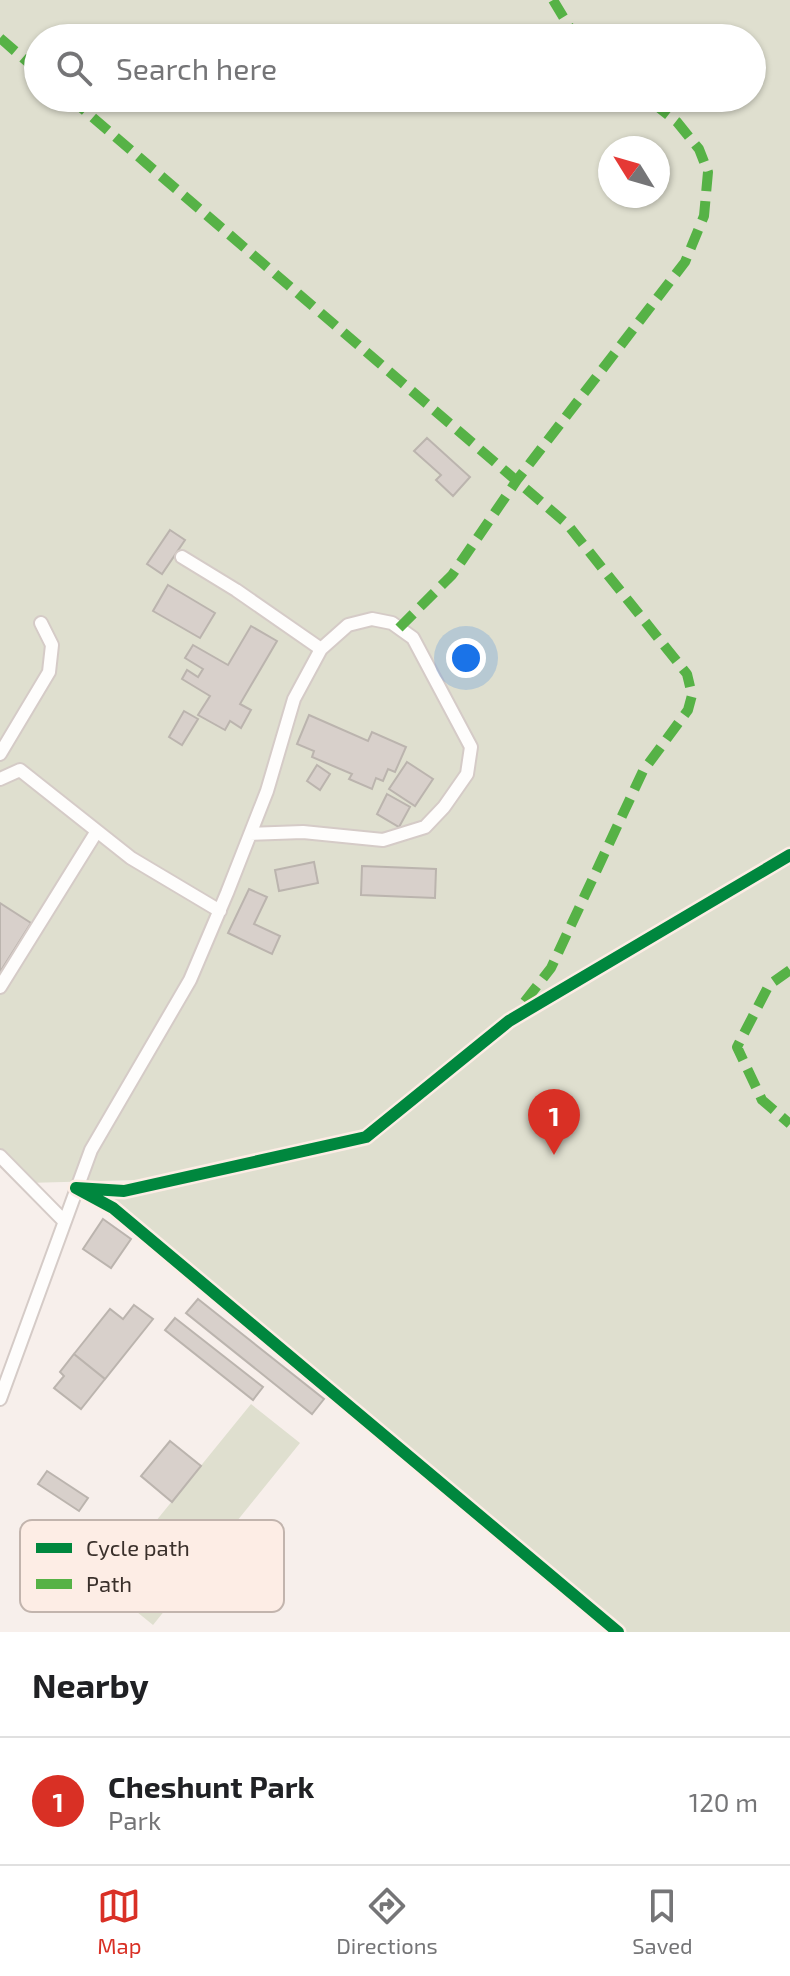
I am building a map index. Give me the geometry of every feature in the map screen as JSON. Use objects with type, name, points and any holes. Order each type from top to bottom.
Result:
[{"type":"lane","points":[[182,557],[321,649]]},
{"type":"lane","points":[[0,1399],[91,1150],[190,980],[267,791],[294,699],[321,649],[348,625],[372,619],[392,623],[413,638],[471,747],[467,774],[425,827],[383,840],[303,832],[250,834]]},
{"type":"lane","points":[[41,623],[52,645],[49,672],[0,754],[131,858],[220,911]]},
{"type":"lane","points":[[0,779],[20,770]]},
{"type":"lane","points":[[0,987],[97,831]]},
{"type":"lane","points":[[0,1156],[63,1220]]},
{"type":"green space","points":[[0,0],[790,0],[790,1632],[610,1632],[76,1188],[124,1191],[177,1179],[26,1183],[0,1162]]},
{"type":"green space","points":[[251,1404],[300,1443],[238,1520],[157,1520]]},
{"type":"green space","points":[[137,1612],[164,1612],[153,1625]]},
{"type":"building","points":[[427,438],[470,477],[453,496],[436,480],[441,475],[414,451]]},
{"type":"building","points":[[170,530],[185,540],[162,574],[147,564]]},
{"type":"building","points":[[168,585],[215,613],[200,638],[153,611]]},
{"type":"building","points":[[251,626],[277,641],[240,704],[251,710],[241,728],[230,721],[225,730],[198,715],[210,696],[182,679],[187,670],[198,677],[203,669],[185,658],[193,645],[228,665]]},
{"type":"building","points":[[184,711],[198,719],[182,745],[169,737]]},
{"type":"building","points":[[309,715],[368,741],[372,732],[406,747],[395,772],[388,769],[383,781],[376,778],[372,789],[349,779],[352,774],[312,757],[314,751],[297,744]]},
{"type":"building","points":[[407,762],[433,779],[415,806],[389,789]]},
{"type":"building","points":[[317,765],[330,774],[320,790],[307,781]]},
{"type":"building","points":[[387,794],[410,807],[399,827],[377,814]]},
{"type":"building","points":[[314,862],[318,883],[279,891],[275,870]]},
{"type":"building","points":[[362,866],[436,869],[435,898],[361,895]]},
{"type":"building","points":[[249,889],[267,897],[254,924],[280,936],[272,954],[228,933]]},
{"type":"building","points":[[0,903],[31,923],[0,972]]},
{"type":"building","points":[[103,1219],[131,1239],[111,1268],[83,1249]]},
{"type":"building","points":[[198,1299],[324,1399],[312,1414],[186,1313]]},
{"type":"building","points":[[134,1305],[153,1319],[105,1379],[74,1354],[110,1309],[123,1319]]},
{"type":"building","points":[[175,1318],[263,1387],[253,1400],[165,1330]]},
{"type":"building","points":[[74,1354],[105,1379],[81,1409],[54,1388],[64,1376],[60,1372]]},
{"type":"building","points":[[170,1441],[201,1466],[172,1502],[141,1476]]},
{"type":"building","points":[[47,1471],[88,1498],[79,1511],[38,1484]]},
{"type":"marked path","points":[[553,0],[568,24]]},
{"type":"marked path","points":[[0,38],[24,59]]},
{"type":"marked path","points":[[86,112],[567,524],[687,674],[692,695],[688,710],[643,771],[551,968],[519,1009]]},
{"type":"marked path","points":[[399,628],[452,575],[517,480],[685,262],[704,216],[708,172],[699,149],[664,112]]},
{"type":"marked path","points":[[790,970],[769,985],[737,1047],[762,1100],[790,1124]]},
{"type":"cycle path","points":[[618,1632],[113,1208],[76,1188],[124,1191],[366,1137],[509,1021],[790,855]]},
{"type":"place","name":"Cheshunt Park","points":[[554,1155]]}]
